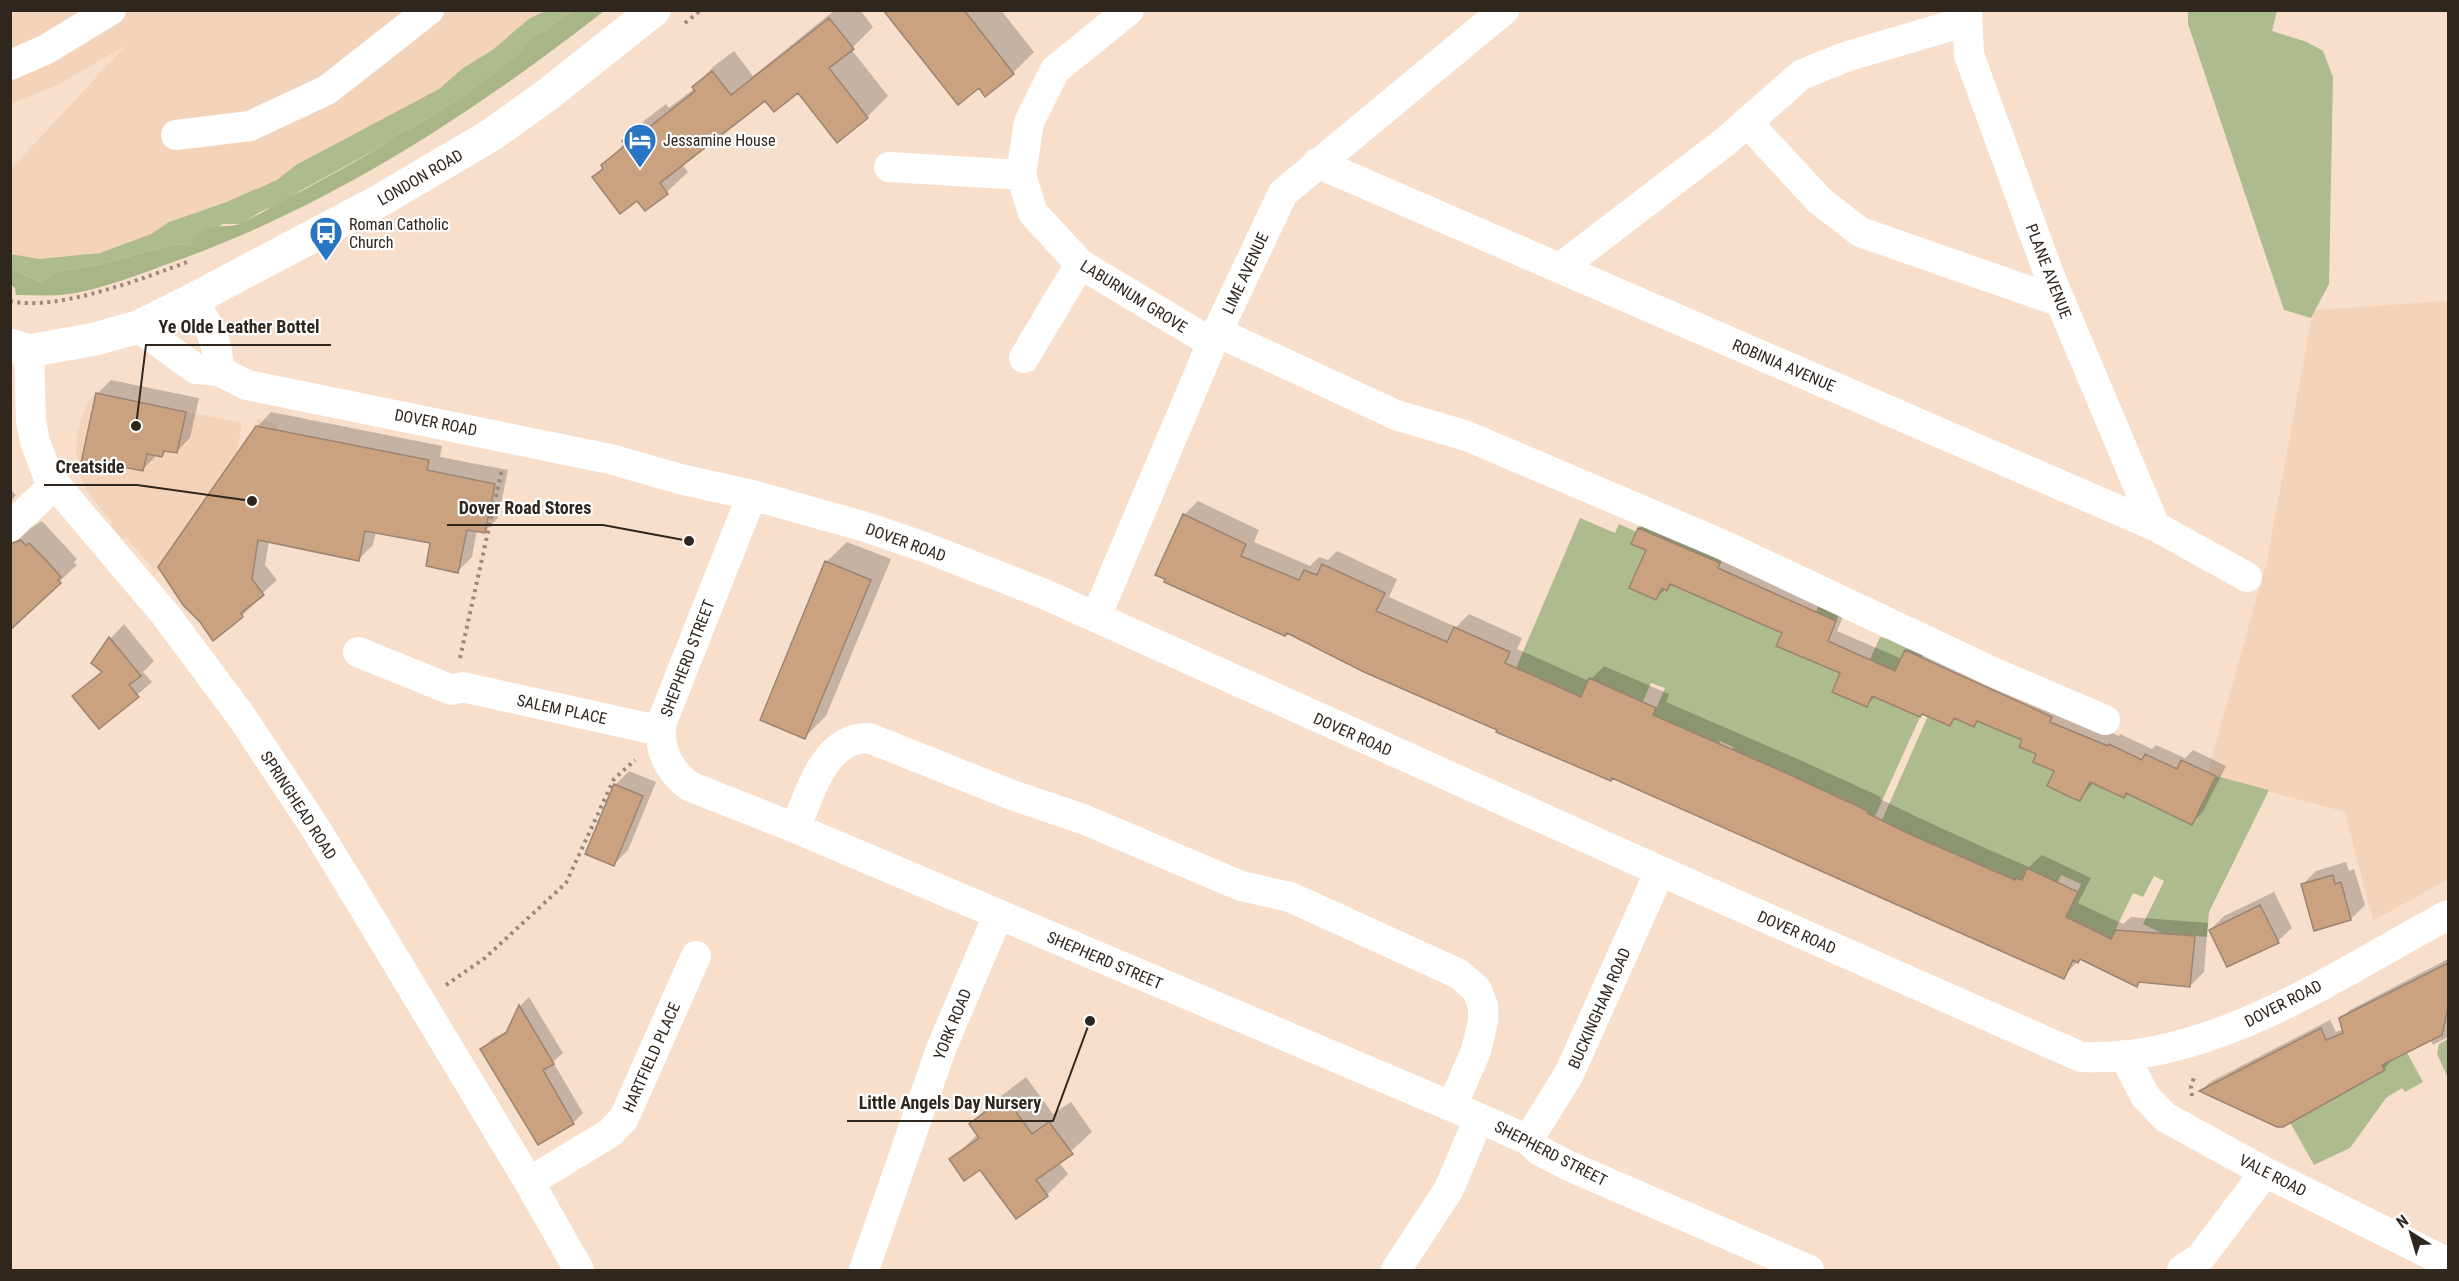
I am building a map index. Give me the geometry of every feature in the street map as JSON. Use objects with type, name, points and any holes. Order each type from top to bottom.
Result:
[{"type":"main road","name":"LONDON ROAD","points":[[20,348],[95,339],[138,327],[192,300],[381,200],[490,135],[547,95],[668,18]]},
{"type":"street","points":[[10,65],[45,50],[111,10]]},
{"type":"street","points":[[176,135],[250,126],[327,90],[429,10]]},
{"type":"street","name":"LABURNUM GROVE","points":[[1129,10],[1054,70],[1029,122],[1021,175],[1033,213],[1080,264],[1214,338],[1396,415],[1467,436],[1720,544],[1995,673],[2105,720]]},
{"type":"street","name":"LIME AVENUE","points":[[1096,617],[1214,338],[1283,193],[1504,10]]},
{"type":"street","points":[[1560,268],[1726,141],[1786,87],[1816,67],[1967,16]]},
{"type":"street","name":"PLANE AVENUE","points":[[1967,16],[1969,55],[2061,302],[2155,526]]},
{"type":"street","points":[[1747,122],[1819,200],[1860,232],[2061,302]]},
{"type":"street","name":"ROBINIA AVENUE","points":[[1317,163],[2155,526],[2247,577]]},
{"type":"street","points":[[889,167],[1021,175]]},
{"type":"street","points":[[1024,358],[1080,264]]},
{"type":"street","points":[[192,300],[214,335],[219,371]]},
{"type":"street","name":"DOVER ROAD","points":[[138,327],[196,369],[219,371],[240,382],[263,389],[510,436],[610,459],[866,527],[927,548],[1042,593],[1660,871],[2081,1057],[2124,1055],[2179,1044],[2250,1020],[2304,994],[2448,915]]},
{"type":"street","name":"SPRINGHEAD ROAD","points":[[20,348],[33,431],[46,472],[165,614],[241,716],[314,826],[529,1182],[579,1270]]},
{"type":"street","points":[[10,527],[55,484]]},
{"type":"street","name":"SHEPHERD STREET","points":[[752,495],[664,714],[661,734],[668,765],[689,786],[795,828],[1452,1106],[1528,1140],[1540,1151],[1569,1166],[1809,1270]]},
{"type":"street","name":"SALEM PLACE","points":[[358,652],[452,690],[462,687],[661,734]]},
{"type":"street","points":[[795,828],[826,760],[849,742],[869,738],[1012,795],[1083,819],[1242,886],[1290,897],[1442,965],[1474,985],[1483,1006],[1482,1027],[1476,1051],[1452,1106]]},
{"type":"street","name":"BUCKINGHAM ROAD","points":[[1528,1140],[1569,1074],[1660,871]]},
{"type":"street","name":"YORK ROAD","points":[[864,1270],[941,1049],[998,915]]},
{"type":"street","name":"HARTFIELD PLACE","points":[[529,1182],[610,1133],[624,1118],[696,956]]},
{"type":"street","name":"VALE ROAD","points":[[2124,1055],[2145,1096],[2161,1113],[2265,1172],[2448,1263]]},
{"type":"street","points":[[1396,1270],[1449,1189],[1479,1118]]},
{"type":"street","points":[[2182,1270],[2201,1257],[2265,1172]]},
{"type":"path","points":[[668,18],[701,10]]},
{"type":"path","points":[[10,301],[47,302],[88,294],[194,260]]},
{"type":"path","points":[[462,687],[455,677],[510,436]]},
{"type":"path","points":[[443,988],[485,958],[566,884],[614,779],[661,734]]},
{"type":"path","points":[[2194,1100],[2191,1087],[2195,1074],[2200,1069]]},
{"type":"shaded area","points":[[11,11],[545,11],[530,18],[491,51],[463,68],[439,89],[297,165],[277,180],[224,203],[169,222],[151,234],[100,253],[39,259],[17,255],[11,250],[10,170],[125,46],[57,85],[11,104]]},
{"type":"shaded area","points":[[2448,301],[2448,879],[2373,921],[2345,812],[2207,775],[2267,561],[2313,310]]},
{"type":"shaded area","points":[[96,393],[242,423],[237,453],[256,426],[257,419],[278,424],[266,491],[156,573],[146,585],[155,571],[126,537],[123,539],[110,525],[113,523],[92,499],[79,475],[76,450],[78,430],[87,403]]},
{"type":"green space","points":[[545,11],[573,11],[554,23],[548,30],[535,34],[518,56],[466,94],[416,126],[395,135],[386,144],[241,224],[223,224],[192,244],[172,245],[98,265],[55,272],[40,282],[11,268],[11,254],[39,259],[100,253],[151,234],[169,222],[224,203],[277,180],[296,165],[439,89],[463,68],[491,51],[530,18]]},
{"type":"green space","points":[[573,11],[604,11],[505,85],[454,119],[348,183],[293,212],[179,260],[91,290],[61,295],[16,295],[15,288],[11,285],[11,268],[40,282],[55,272],[98,265],[172,245],[192,244],[197,236],[209,228],[244,222],[386,144],[395,135],[416,126],[466,94],[517,56],[535,34],[548,30],[554,23]]},
{"type":"green space","points":[[2188,11],[2277,11],[2272,31],[2307,42],[2323,51],[2333,77],[2329,284],[2311,318],[2284,310],[2188,24]]},
{"type":"green space","points":[[1580,518],[1615,533],[1619,524],[1637,532],[1642,519],[1724,555],[1705,599],[1782,633],[1777,646],[1797,655],[1819,605],[1839,614],[1826,646],[1847,655],[1832,691],[1852,700],[1880,637],[1925,651],[1900,708],[1920,717],[1862,845],[1854,842],[1868,811],[1774,768],[1732,752],[1733,747],[1720,741],[1703,775],[1648,727],[1665,688],[1651,683],[1633,724],[1589,679],[1579,702],[1516,668]]},
{"type":"green space","points":[[2032,710],[2052,717],[2051,722],[2072,731],[2063,751],[2091,782],[2123,798],[2127,792],[2192,825],[2216,776],[2269,790],[2209,912],[2207,937],[2177,934],[2165,959],[2172,938],[2143,924],[2164,881],[2154,876],[2143,897],[2133,893],[2099,964],[2099,933],[2075,922],[2059,932],[2081,884],[2061,875],[2053,891],[2016,878],[2003,907],[1998,872],[1971,861],[1959,889],[1915,837],[1889,824],[1870,847],[1928,716],[1954,718],[1974,727],[1978,719],[2019,739]]},
{"type":"green space","points":[[2448,1039],[2448,1078],[2437,1054],[2439,1044]]},
{"type":"green space","points":[[2372,1046],[2404,1047],[2423,1082],[2405,1092],[2402,1088],[2386,1098],[2350,1148],[2314,1165],[2287,1117]]},
{"type":"building","points":[[883,10],[964,10],[1014,74],[985,97],[979,88],[958,105]]},
{"type":"building","points":[[829,18],[854,49],[829,68],[868,118],[837,143],[798,93],[774,112],[765,101],[660,183],[668,194],[645,211],[637,201],[620,214],[592,177],[603,169],[601,165],[626,145],[622,141],[644,124],[648,128],[695,91],[692,87],[712,71],[731,95]]},
{"type":"building","points":[[96,393],[186,412],[177,453],[164,451],[162,457],[147,454],[143,471],[112,465],[111,470],[81,463]]},
{"type":"building","points":[[256,426],[429,460],[427,470],[495,484],[485,533],[467,530],[458,573],[426,566],[430,543],[365,531],[359,561],[258,540],[252,579],[264,595],[241,613],[243,617],[213,641],[200,622],[183,605],[158,567]]},
{"type":"building","points":[[1183,514],[1246,544],[1241,556],[1299,580],[1304,570],[1317,575],[1322,564],[1385,593],[1376,611],[1447,642],[1454,627],[1510,652],[1505,663],[1581,697],[1589,678],[1656,708],[1653,715],[1786,773],[1868,811],[1867,813],[1903,831],[1971,861],[2015,880],[2016,878],[2022,880],[2027,868],[2078,892],[2066,917],[2111,939],[2116,930],[2195,936],[2190,987],[2139,982],[2137,987],[2080,959],[2078,963],[2073,960],[2064,979],[1612,778],[1611,781],[1496,732],[1497,730],[1364,672],[1287,633],[1285,636],[1164,582],[1165,579],[1155,575]]},
{"type":"building","points":[[1638,528],[1720,563],[1718,568],[1836,621],[1828,641],[1895,671],[1905,650],[2052,717],[2050,722],[2108,746],[2109,744],[2142,760],[2145,754],[2177,769],[2181,760],[2216,776],[2192,825],[2126,793],[2124,798],[2090,782],[2080,801],[2072,798],[2047,786],[2054,771],[2033,762],[2036,754],[2019,747],[2022,740],[1977,721],[1974,727],[1954,718],[1950,726],[1922,714],[1920,717],[1872,696],[1867,707],[1832,692],[1840,673],[1776,646],[1782,633],[1670,584],[1667,591],[1662,588],[1656,600],[1629,588],[1646,550],[1631,544]]},
{"type":"building","points":[[21,540],[26,546],[29,543],[44,558],[61,577],[58,580],[61,583],[10,630],[10,544]]},
{"type":"building","points":[[825,561],[871,580],[805,739],[760,720]]},
{"type":"building","points":[[109,637],[141,676],[129,685],[139,697],[99,729],[72,696],[102,672],[91,663]]},
{"type":"building","points":[[614,784],[643,796],[614,866],[585,854]]},
{"type":"building","points":[[2333,875],[2335,884],[2341,882],[2351,920],[2314,931],[2301,884]]},
{"type":"building","points":[[2260,905],[2279,943],[2227,967],[2209,930]]},
{"type":"building","points":[[2448,963],[2448,1008],[2442,1035],[2382,1065],[2385,1070],[2283,1127],[2277,1127],[2199,1091],[2321,1028],[2326,1040],[2343,1033],[2339,1018]]},
{"type":"building","points":[[519,1005],[554,1064],[543,1070],[574,1124],[538,1145],[480,1049],[506,1033]]},
{"type":"building","points":[[1005,1097],[1032,1134],[1049,1122],[1073,1154],[1036,1180],[1048,1196],[1016,1219],[980,1170],[964,1181],[949,1159],[979,1138],[969,1124]]},
{"type":"place","name":"Jessamine House","points":[[640,169]]},
{"type":"place","name":"Roman Catholic Church","points":[[326,262]]},
{"type":"place","name":"Ye Olde Leather Bottel","points":[[136,426]]},
{"type":"place","name":"Creatside","points":[[252,501]]},
{"type":"place","name":"Dover Road Stores","points":[[689,541]]},
{"type":"place","name":"Little Angels Day Nursery","points":[[1090,1021]]}]
